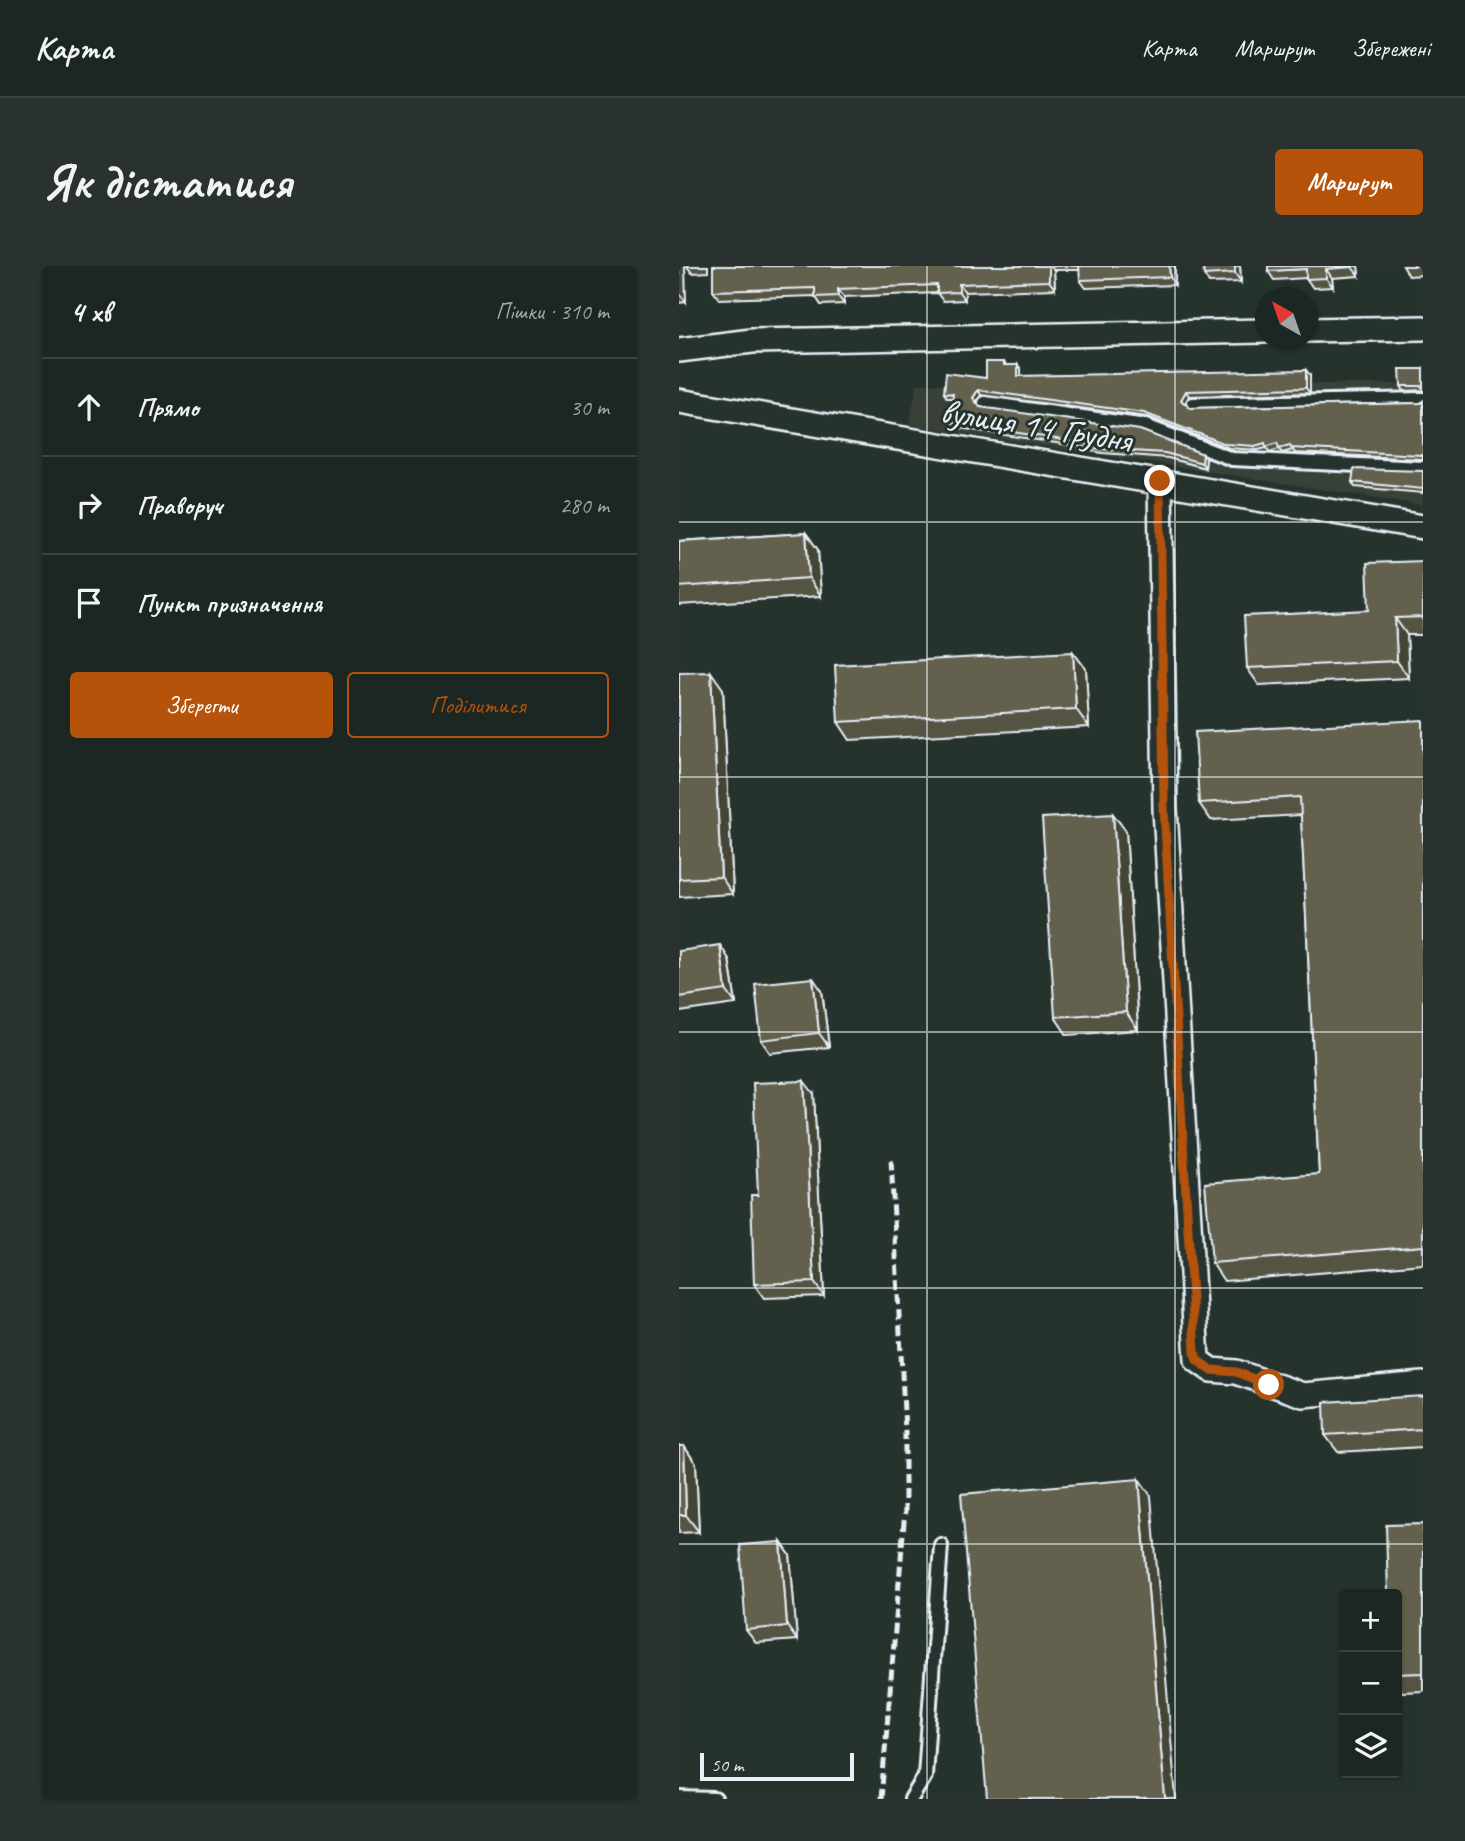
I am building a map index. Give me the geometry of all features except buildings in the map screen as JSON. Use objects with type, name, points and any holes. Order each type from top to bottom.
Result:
[{"type":"street","points":[[1318,330],[1423,328]]},
{"type":"street","name":"вулиця 14 Грудня","points":[[679,350],[752,341],[1255,331]]},
{"type":"street","name":"вулиця 14 Грудня","points":[[679,401],[1423,527]]},
{"type":"street","points":[[1160,481],[1164,809],[1197,1360],[1211,1370],[1236,1372],[1303,1395],[1423,1384]]},
{"type":"lane","points":[[1193,404],[1423,399]]},
{"type":"lane","points":[[985,403],[1146,426],[1232,459],[1423,468]]},
{"type":"lane","points":[[911,1799],[925,1776],[941,1545]]},
{"type":"lane","points":[[679,1798],[715,1799]]},
{"type":"shaded area","points":[[917,384],[1423,384],[1423,505],[909,425]]},
{"type":"railway","points":[[881,1799],[905,1510],[905,1431],[891,1159]]},
{"type":"route","points":[[1160,481],[1164,809],[1195,1352],[1197,1360],[1211,1370],[1236,1372],[1269,1385]]}]
